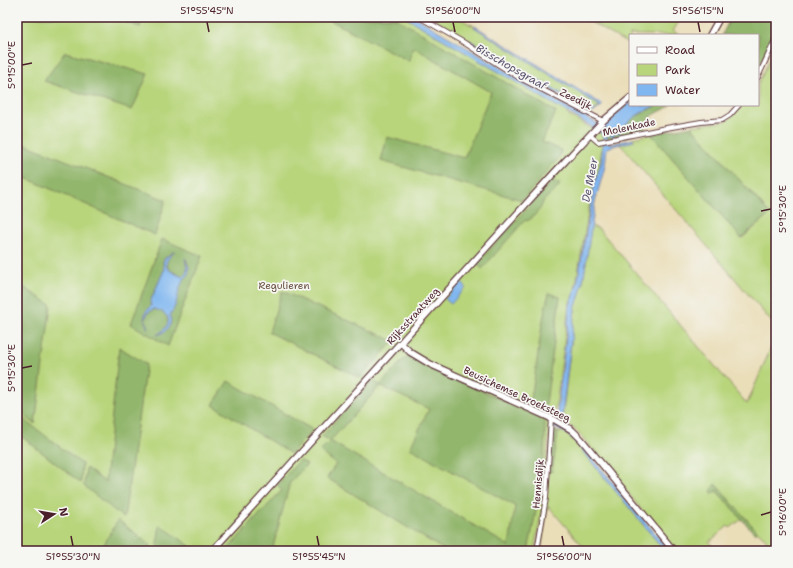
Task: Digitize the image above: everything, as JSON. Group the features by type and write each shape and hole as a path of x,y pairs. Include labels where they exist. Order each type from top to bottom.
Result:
{"main road":[{"path":"711,34 720,17"},
{"name":"Rijksstraatweg","path":"212,551 594,130 629,99"},
{"name":"Beusichemse Broeksteeg","path":"401,343 410,352 430,364 563,424 581,439 674,551"}],"street":[{"name":"Zeedijk","path":"419,17 463,42 518,77 602,122"},
{"path":"759,75 776,38"},
{"name":"Molenkade","path":"590,135 598,142 666,128 722,120 730,115 738,106"},
{"name":"Hennisdijk","path":"537,551 546,498 553,419"}],"green space":[{"name":"Regulieren","path":"17,17 405,17 601,133 604,139 602,139 600,164 596,179 596,174 594,179 575,290 569,305 556,407 550,414 544,497 534,551 17,551"},
{"path":"110,17 145,17 140,27"},
{"path":"324,17 394,17 556,112 542,142 561,150 559,158 522,200 381,161 387,137 464,158 491,92 413,47 409,61"},
{"path":"431,17 458,17 471,25 472,24 474,27 600,106 594,111 578,103 469,40 468,41"},
{"path":"582,17 682,17 673,31 678,34 629,34 629,44"},
{"path":"731,17 776,17 776,32 759,66 759,34 722,34"},
{"path":"776,46 776,327 620,144 634,141 633,138 651,134 742,238 770,214 691,126 727,121 742,106 759,106 759,82"},
{"path":"65,52 148,74 132,110 44,81"},
{"path":"655,106 669,106 650,118 645,125 645,130 607,139 607,134 614,134 631,119"},
{"path":"691,126 770,214 741,238 651,134"},
{"path":"17,141 166,200 155,235 17,174"},
{"path":"552,181 559,183 559,187 544,200 540,209 532,218 527,221 525,220 482,269 477,264"},
{"path":"591,226 599,229 747,404 776,336 776,551 755,551 767,540 757,531 715,484 716,490 742,519 730,528 728,526 709,542 713,547 708,551 675,551 578,432 562,420 575,309 584,276"},
{"path":"162,239 202,256 168,346 131,324","holes":["175,251 166,263 169,270 183,277 187,272 180,285 175,305 169,315 171,323 166,328 168,321 167,316 159,310 155,309 150,311 145,322 145,315 151,306 150,302 164,270 163,262 165,258","186,259 189,268 187,272"]},
{"path":"17,283 51,305 35,424 17,410"},
{"path":"282,291 394,341 360,378 269,332"},
{"path":"549,293 560,297 545,411 530,402 543,320"},
{"path":"119,347 146,364 124,518 84,486 86,468 105,482"},
{"path":"407,356 545,420 544,453 538,502 528,551 446,551 327,478 336,464 320,451 330,441 322,436 373,380 380,385","holes":["380,386 429,409 410,448 515,506 509,546 330,441"]},
{"path":"228,381 313,430 291,454 213,405"},
{"path":"17,414 82,464 81,483 17,433"},
{"path":"552,430 558,432 552,471 548,472"},
{"path":"561,430 570,436 665,551 587,551 548,506 541,551 537,551 548,472 552,471 558,432 561,433"},
{"path":"300,460 307,465 290,482 272,551 226,551 282,490 277,485"},
{"path":"715,484 757,531 755,534 716,490 714,494 711,492"},
{"path":"118,520 150,545 146,551 100,551"},
{"path":"160,525 197,551 164,551 157,545"}],"water":[{"path":"405,17 415,17 555,100 602,126 629,103 629,106 655,106 636,116 627,123 620,133 614,134 614,137 607,134 607,139 604,139 601,133"},
{"name":"Bisschopsgraaf","path":"475,26 603,105 593,113 497,60 468,41 469,40 594,111 600,106 474,27"},
{"path":"633,139 634,141 607,148 605,166 595,202 584,276 575,309 561,424 576,438 670,551 665,551 570,436 552,427 552,422 555,422 557,412 570,305 577,284 594,186 601,162 603,144 606,142 611,144"},
{"path":"175,251 167,260 167,267 172,272 183,277 187,270 185,258 189,268 188,275 184,279 170,315 170,325 164,332 157,335 168,324 165,314 154,309 148,312 145,319 148,329 144,319 146,311 151,306 150,302 164,270 163,262 165,258"},
{"path":"461,282 466,287 451,304 445,299"}],"water label":[{"name":"De Meer","path":"590,180"}]}
